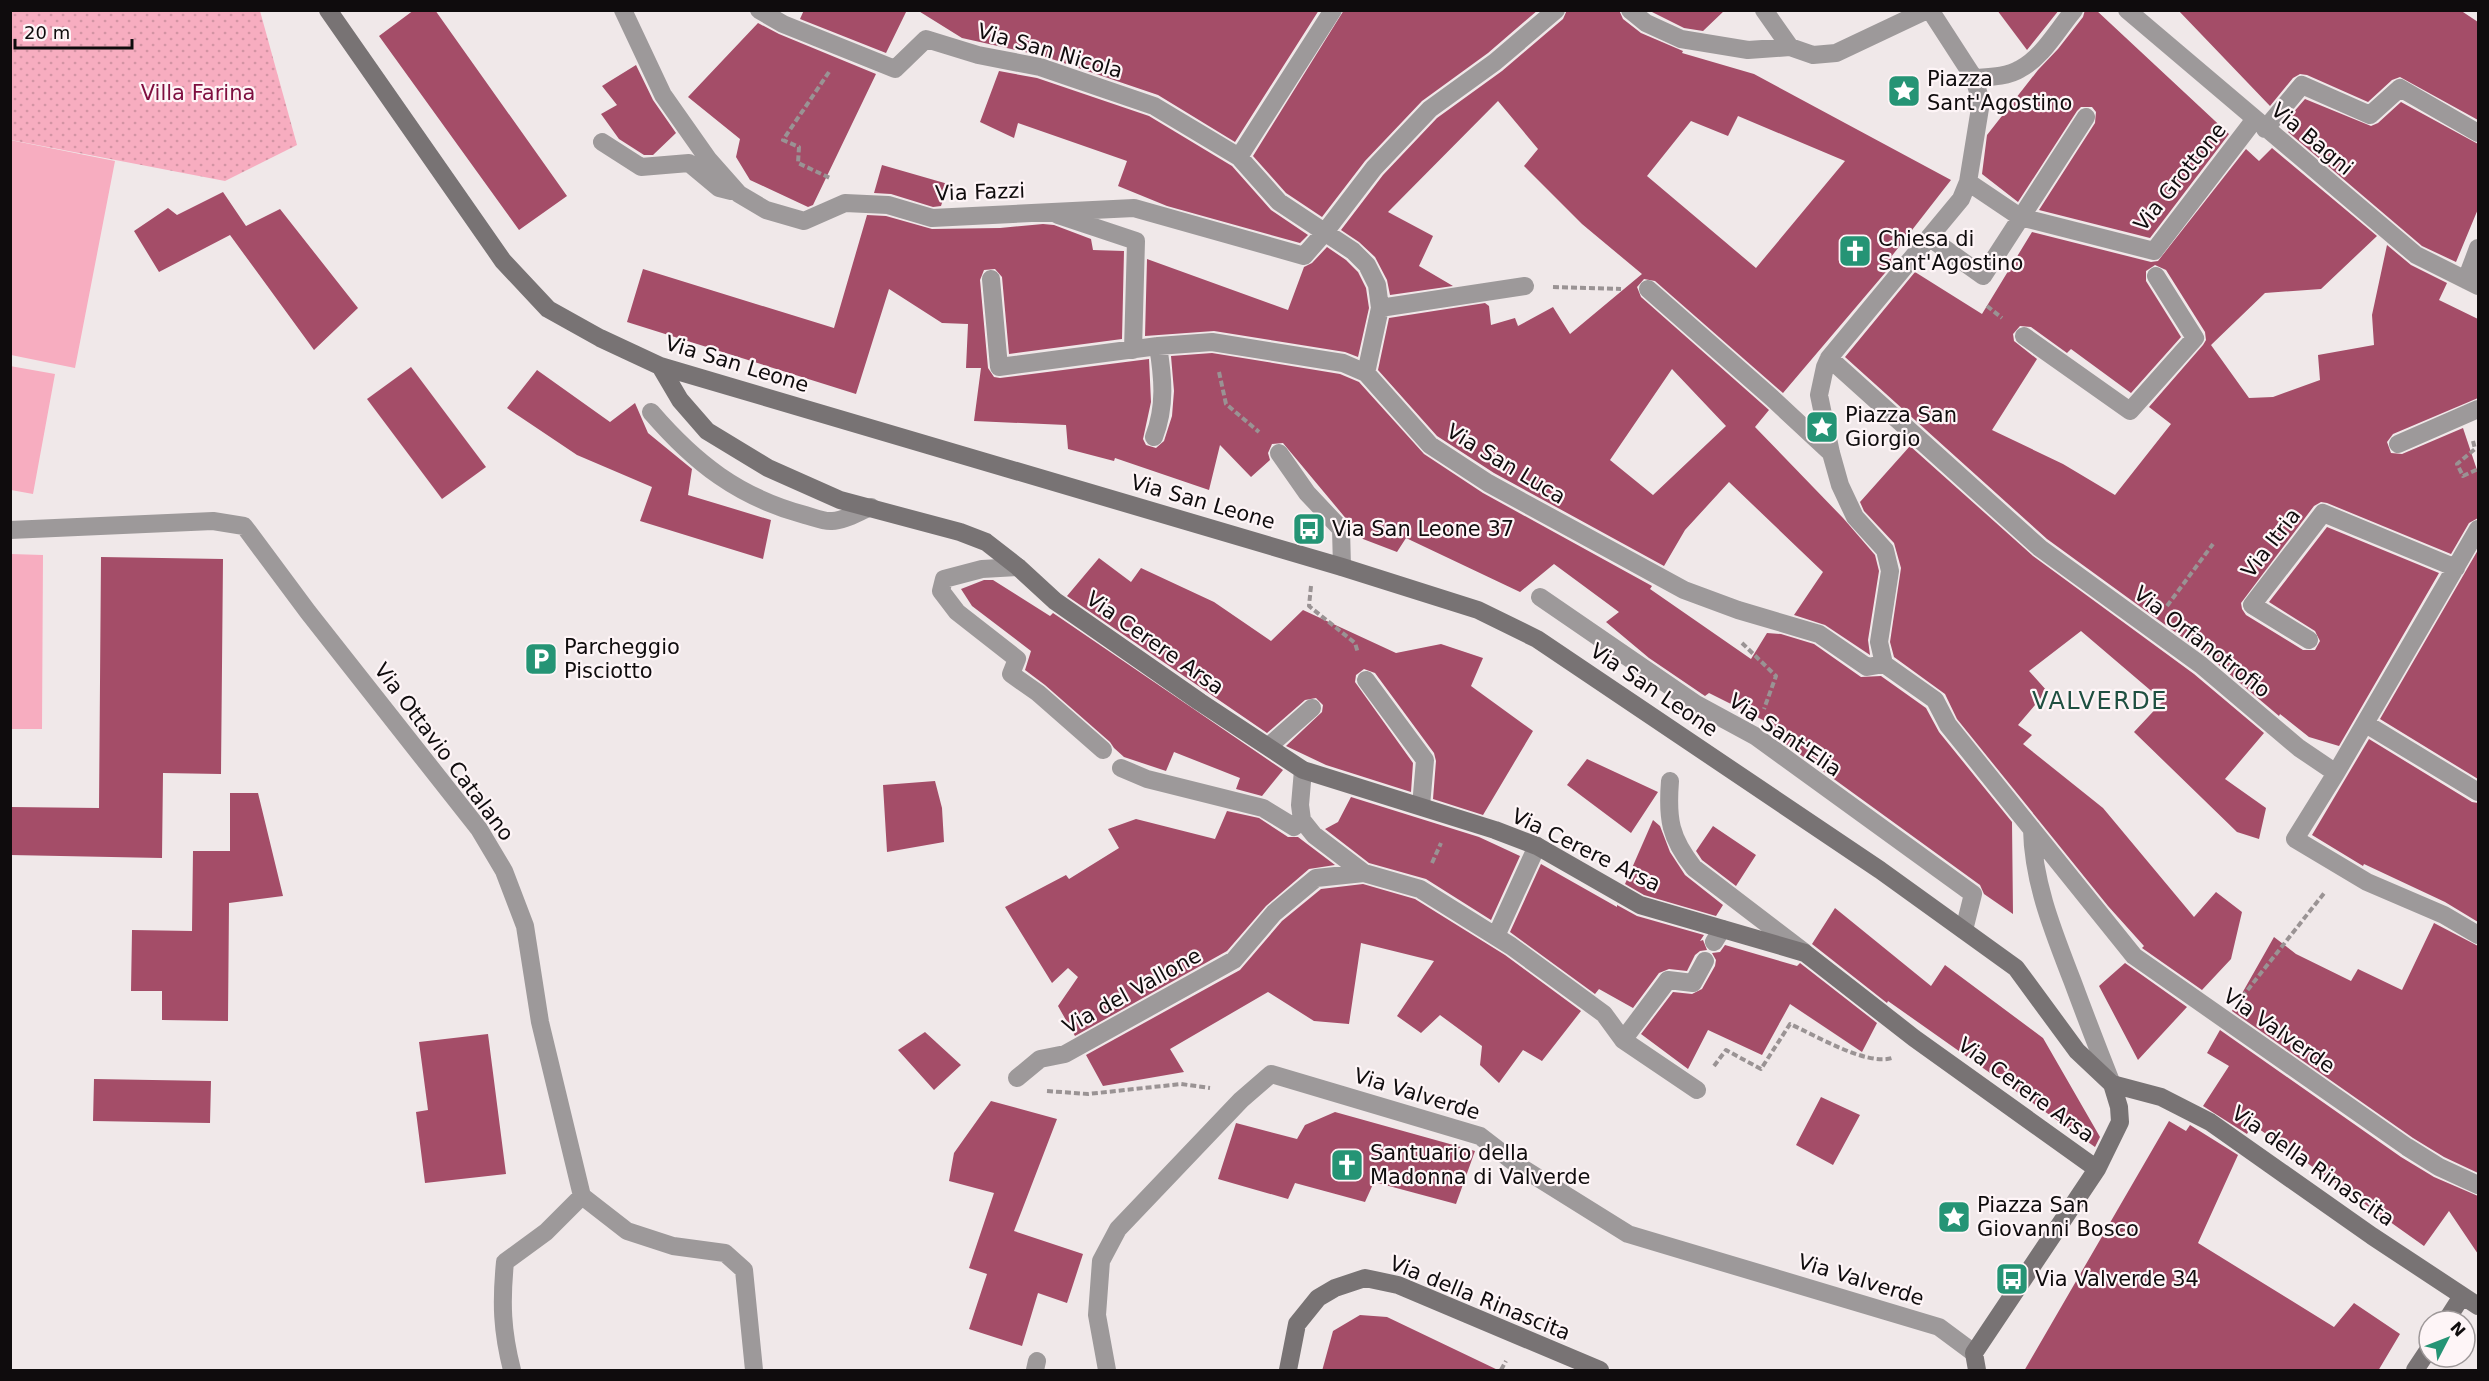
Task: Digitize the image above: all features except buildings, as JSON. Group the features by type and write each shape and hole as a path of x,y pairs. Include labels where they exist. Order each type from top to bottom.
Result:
{"street":[{"name":"Via San Leone","path":"328,10 510,269 548,309 600,338 660,366 1342,567 1478,610 1537,639 1880,870 2016,968 2077,1051 2112,1084"},
{"name":"Via Fazzi","path":"623,10 663,95 708,159 739,194 766,210 804,221 845,203 888,205 932,218 1134,208 1304,256 1325,232"},
{"name":"Via San Nicola","path":"759,10 788,17 845,48 895,69 926,39 978,55 1040,67 1154,106 1239,157 1280,202 1353,251 1366,265 1377,285 1380,308 1366,373"},
{"path":"1239,157 1333,10"},
{"path":"1325,232 1374,168 1430,109 1495,62 1556,10"},
{"path":"1630,10 1646,23 1681,39 1748,50 1790,47 1813,55 1836,53 1928,10 1974,78 1981,102 1968,182 1961,199 1827,363 1819,395 1840,485 1855,517 1884,550 1890,571 1878,642 1884,664"},
{"path":"1764,10 1790,47"},
{"path":"1974,78 1999,76 2020,70 2035,58 2074,10"},
{"name":"Via Bagni","path":"2127,10 2416,255 2472,283"},
{"name":"Via Grottone","path":"1968,182 2020,217 2154,251 2260,124 2302,85 2370,115 2400,88 2478,133"},
{"path":"1930,238 1983,276 2086,117"},
{"path":"602,142 641,167 689,163 719,188 739,194"},
{"path":"1048,212 1136,241 1133,350"},
{"path":"2472,283 2478,248"},
{"path":"2024,336 2130,411 2195,339 2156,276"},
{"name":"Via San Luca","path":"991,279 999,367 1158,346 1212,342 1343,363 1366,373 1430,445 1488,483 1684,590 1738,610 1819,634 1867,667 1884,664"},
{"path":"1380,308 1525,286"},
{"path":"1648,290 1772,398 1831,453"},
{"path":"1154,437 1161,419 1164,383 1158,346"},
{"name":"Via Orfanotrofio","path":"1827,363 2040,548 2201,665 2299,748 2336,773"},
{"name":"Via Cerere Arsa","path":"660,366 680,400 707,431 768,468 840,500 871,507 986,542 1018,567 1054,601 1303,770 1421,806 1537,846 1640,905 1718,936 1805,953 1914,1038 2097,1169"},
{"path":"651,412 678,444 707,470 748,495 791,511 832,521 871,507"},
{"path":"2398,444 2472,412"},
{"path":"1279,453 1307,493 1341,529 1342,567"},
{"name":"Via Itria","path":"2309,640 2252,604 2323,513 2456,568"},
{"name":"Via Ottavio Catalano","path":"10,530 213,521 244,526 308,612 479,830 504,871 525,926 540,1022 582,1196"},
{"path":"2478,528 2366,724 2295,839 2367,882 2444,915 2478,934"},
{"path":"1018,567 981,569 944,579 941,591 957,612 1017,658 1011,674 1038,693 1103,750"},
{"name":"Via Sant'Elia","path":"1540,597 1696,704 1755,736 1973,894 1964,930"},
{"name":"Via Valverde","path":"1884,664 1935,700 1948,725 2134,956 2407,1147 2439,1167 2478,1185"},
{"path":"1366,680 1425,760 1421,806"},
{"path":"1269,746 1311,708"},
{"path":"2366,724 2478,792"},
{"path":"1120,768 1147,779 1263,808 1294,826 1302,819 1300,805 1303,770"},
{"path":"1670,781 1668,805 1671,827 1674,839 1688,861 1805,953"},
{"name":"Via del Vallone","path":"1302,819 1314,835 1364,873 1420,889 1496,936 1604,1014 1623,1040 1697,1090"},
{"name":"Via Valverde","path":"1107,1371 1097,1315 1101,1261 1118,1229 1240,1100 1271,1074 1480,1136 1519,1166 1628,1234 1939,1327 1975,1362 2097,1169 2120,1122 2119,1107 2112,1084 2054,936 2037,878 2032,852 2032,830"},
{"path":"1496,936 1537,846"},
{"name":"Via del Vallone","path":"1017,1078 1040,1059 1065,1054 1234,960 1274,913 1316,878 1364,873"},
{"path":"1623,1040 1668,980 1693,983 1705,961"},
{"name":"Via della Rinascita","path":"2112,1084 2161,1097 2210,1122 2478,1306"},
{"path":"512,1371 503,1334 502,1286 505,1262 546,1232 582,1196 627,1231 673,1246 725,1253 744,1270 754,1371"},
{"name":"Via della Rinascita","path":"1288,1371 1297,1324 1318,1298 1335,1288 1365,1278 1398,1285 1600,1371"},
{"path":"2454,1309 2462,1296"}],"path":[{"path":"838,182 798,163 800,147 783,140 845,48"},
{"path":"1983,276 1976,297 2024,336"},
{"path":"1525,286 1648,290"},
{"path":"1212,342 1226,404 1259,432 1279,453"},
{"path":"2472,412 2475,449 2457,464 2463,476 2478,469"},
{"path":"2151,628 2213,544"},
{"path":"1315,559 1309,606 1355,643 1366,680"},
{"path":"1734,635 1776,676 1755,736"},
{"path":"1420,889 1452,817"},
{"path":"2224,1020 2331,884"},
{"path":"1697,1090 1726,1050 1761,1069 1790,1024 1867,1058 1885,1060 1899,1056 1914,1038"},
{"path":"1017,1078 1036,1090 1088,1094 1181,1084 1223,1090 1240,1100"}],"green space":[{"name":"Villa Farina","path":"10,11 260,11 297,145 225,181 11,140"},
{"path":"10,140 115,161 75,368 11,355"},
{"path":"10,366 55,374 33,494 11,490"},
{"path":"11,554 43,555 42,729 11,729"}],"place":[{"name":"Piazza Sant'Agostino","path":"1904,91"},
{"name":"Chiesa di Sant'Agostino","path":"1855,251"},
{"name":"Piazza San Giorgio","path":"1822,427"},
{"name":"Via San Leone 37","path":"1309,529"},
{"name":"Parcheggio Pisciotto","path":"541,659"},
{"name":"Santuario della Madonna di Valverde","path":"1347,1165"},
{"name":"Piazza San Giovanni Bosco","path":"1954,1217"},
{"name":"Via Valverde 34","path":"2012,1279"}],"district":[{"name":"VALVERDE","path":"2100,701"}]}
